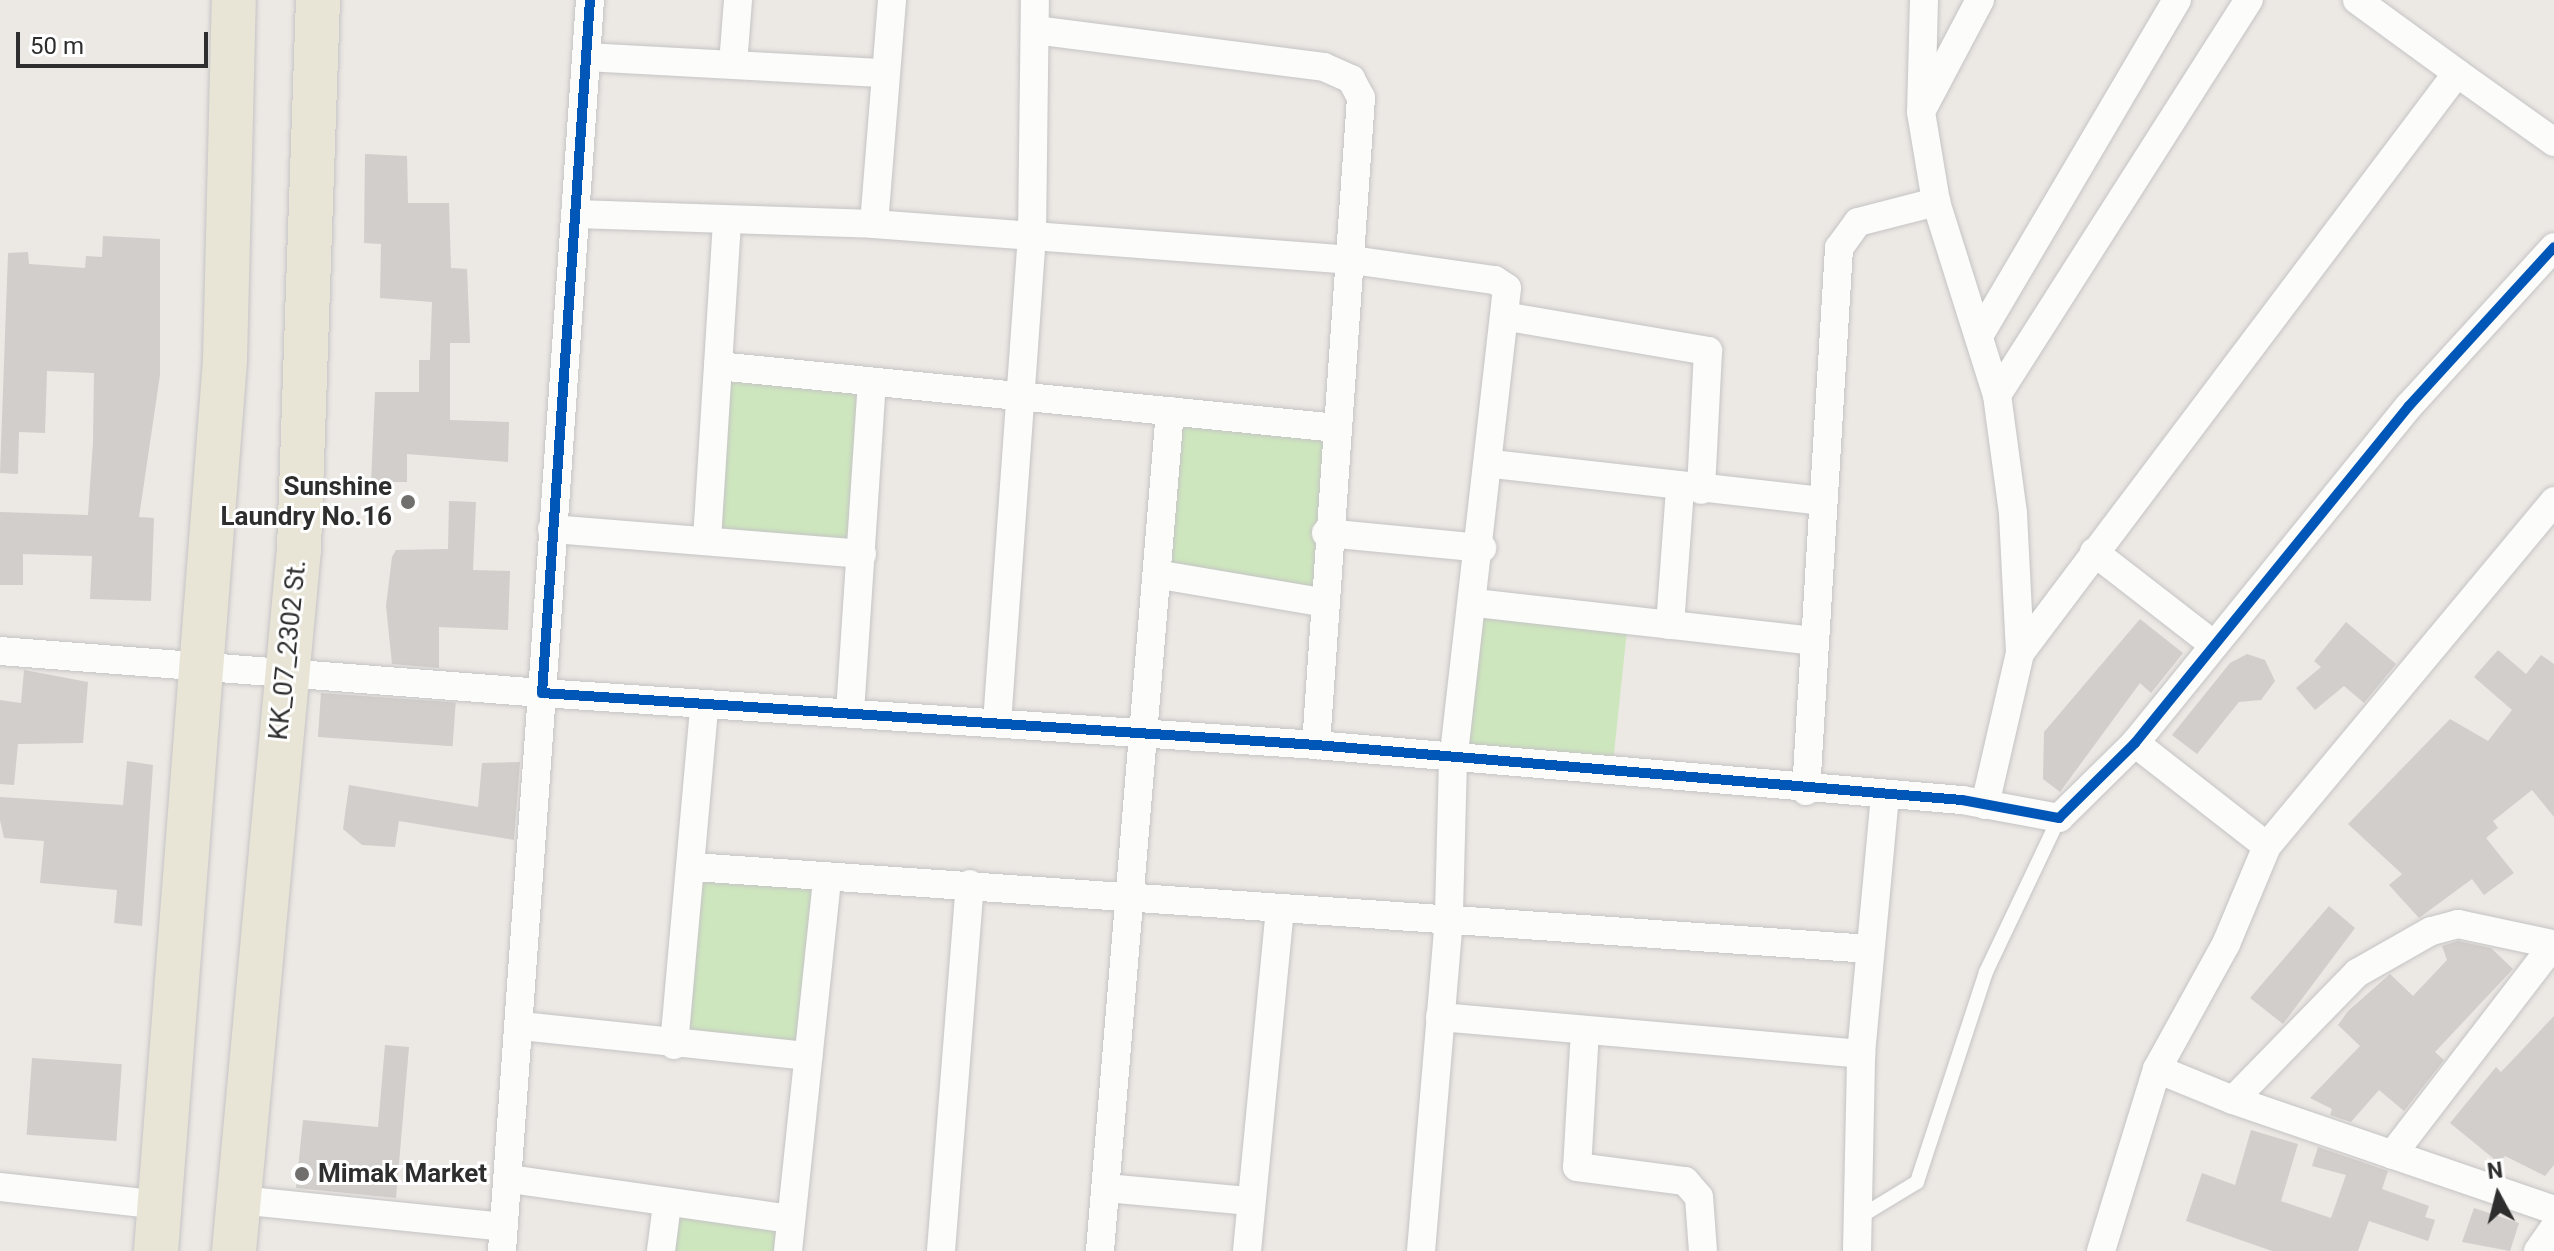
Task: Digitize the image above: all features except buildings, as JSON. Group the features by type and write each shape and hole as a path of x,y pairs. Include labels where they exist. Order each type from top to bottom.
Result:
{"main road":[{"path":"156,1251 204,668 225,360 234,0"},
{"name":"KK_07_2302 St.","path":"234,1251 284,673 299,549 318,0"}],"street":[{"path":"239,1200 503,1239 521,1026 552,529 590,0"},
{"path":"733,64 738,0"},
{"path":"874,224 892,0"},
{"path":"997,723 1032,237 1035,0"},
{"path":"1924,0 1921,112 1936,202 1997,395 2013,514 2020,653 1985,805"},
{"path":"1921,112 1980,0"},
{"path":"1979,336 2177,0"},
{"path":"1997,395 2249,0"},
{"path":"2357,0 2393,9 2457,73 2554,142"},
{"path":"1035,30 1324,67 1351,79 1361,98 1352,260 1321,602 1316,745"},
{"path":"586,57 885,73"},
{"path":"2020,653 2457,73"},
{"path":"1806,791 1821,501 1839,248 1858,222 1936,202"},
{"path":"575,214 727,222 874,224 1352,260 1495,280 1507,288 1509,317 1453,760 1449,918 1421,1251"},
{"path":"707,540 727,222"},
{"path":"0,651 704,706 850,712 1144,736 1316,745 1453,760 1985,805 2059,818 2135,743 2409,406 2554,247"},
{"path":"1509,317 1708,351 1670,625"},
{"path":"718,366 1337,428"},
{"path":"850,712 872,383"},
{"path":"1100,1251 1128,897 1161,575 1170,411"},
{"path":"1492,464 1691,490 1821,501"},
{"path":"2101,1251 2157,1069 2226,944 2267,846 2554,501"},
{"path":"552,529 862,554"},
{"path":"1326,533 1482,548"},
{"path":"2094,552 2214,645"},
{"path":"1161,575 1321,602"},
{"path":"1475,603 1813,641"},
{"path":"674,1045 694,867 704,706"},
{"path":"2135,743 2267,846"},
{"path":"1857,1251 1861,1054 1885,797"},
{"path":"694,867 1870,949"},
{"path":"788,1251 827,878"},
{"path":"941,1251 970,884"},
{"path":"1247,1251 1280,909"},
{"path":"2233,1100 2357,973 2431,931 2458,924 2553,944 2392,1155"},
{"path":"1440,1017 1861,1054"},
{"path":"521,1026 674,1045 808,1056"},
{"path":"1585,1030 1577,1167 1685,1181 1699,1197 1703,1251"},
{"path":"2157,1069 2233,1100 2554,1210"},
{"path":"510,1179 667,1204 791,1219"},
{"path":"0,1187 160,1205"},
{"path":"1106,1188 1250,1201"},
{"path":"661,1251 667,1204"},
{"path":"2538,1251 2554,1228"}],"lane":[{"path":"1858,1218 1917,1182 1986,972 2059,818"}],"green space":[{"path":"718,366 872,382 854,555 700,539"},
{"path":"1170,411 1337,429 1320,592 1153,574"},
{"path":"1475,603 1628,619 1612,777 1458,761"},
{"path":"694,867 826,879 811,1057 678,1045"},
{"path":"667,1204 791,1219 788,1251 662,1251"}],"cycle path":[{"path":"590,0 542,693 1316,745 1962,800 2059,818 2135,743 2409,406 2554,247"}],"place":[{"name":"Sunshine Laundry No.16","path":"408,502"},
{"name":"Mimak Market","path":"302,1174"}]}
